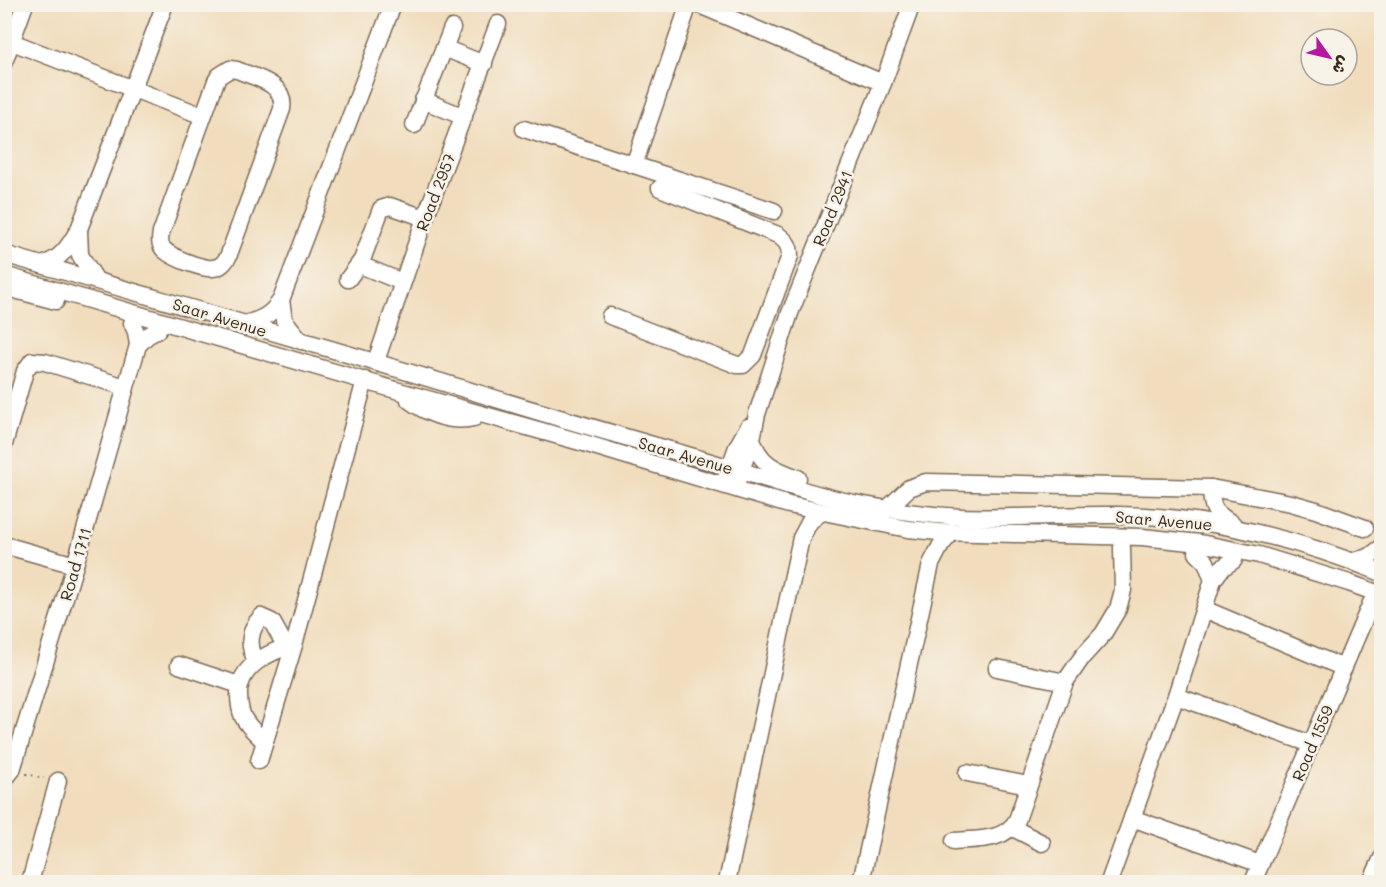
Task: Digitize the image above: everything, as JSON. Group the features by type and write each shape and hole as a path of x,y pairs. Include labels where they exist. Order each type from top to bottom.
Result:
{"street":[{"path":"4,62 26,4"},
{"path":"42,265 54,261 63,254 79,229 165,4"},
{"path":"243,324 264,319 282,300 393,4"},
{"path":"634,165 689,4"},
{"path":"697,4 883,83"},
{"name":"Road 2941","path":"735,469 752,439 757,414 790,313 883,83 912,4"},
{"name":"Road 2957","path":"376,362 425,218 498,24"},
{"path":"414,125 452,28"},
{"path":"12,42 203,116"},
{"path":"444,48 484,64"},
{"path":"230,69 274,86 281,92 284,100 228,257 216,268 207,269 167,254 160,240 203,116 219,76 230,69"},
{"path":"423,100 464,117"},
{"path":"524,129 774,211"},
{"path":"610,316 737,365 743,365 753,355 790,256 787,242 778,235 660,188"},
{"path":"348,279 360,265 384,207 390,206 425,218"},
{"path":"79,229 80,255 96,280"},
{"name":"Saar Avenue","path":"4,254 376,362 818,496 887,509 963,517 1120,515 1193,521 1239,528 1308,545 1382,573"},
{"path":"360,265 402,282"},
{"name":"Saar Avenue","path":"4,275 789,505 908,529 1142,537 1200,543 1259,555 1349,583 1378,602"},
{"path":"4,287 191,339 212,336"},
{"path":"282,300 284,320 302,341"},
{"path":"771,305 790,313"},
{"path":"132,322 138,345"},
{"path":"138,345 158,330"},
{"name":"Road 1711","path":"8,775 75,566 138,345"},
{"path":"4,444 25,371 32,361 125,387"},
{"path":"259,761 365,380"},
{"name":"Road 2941","path":"729,487 742,435 757,414"},
{"path":"752,439 758,455 770,467 834,491 852,503"},
{"path":"887,509 909,488 926,482 1211,488 1291,503 1365,528"},
{"path":"1211,488 1213,509 1219,516 1239,528"},
{"path":"789,505 798,523 801,538"},
{"path":"728,882 801,538 810,521 822,512"},
{"path":"908,529 924,542 931,564"},
{"path":"861,882 931,564 941,545 952,532"},
{"path":"1051,535 1068,545 1197,553 1234,560 1309,579 1378,602"},
{"path":"4,545 75,566"},
{"path":"954,841 999,836 1013,828 1065,682 1083,656 1103,634 1118,609 1123,590 1122,547"},
{"path":"1353,561 1369,557 1382,547"},
{"path":"1197,553 1206,562 1213,580"},
{"path":"1109,882 1176,696 1213,580 1222,568 1234,560"},
{"name":"Road 1559","path":"1253,882 1344,668 1378,602"},
{"path":"1204,609 1344,668"},
{"path":"257,661 252,653 250,640 252,630 261,617 272,622 290,646"},
{"path":"265,742 242,714 239,685 244,675 257,661 290,646"},
{"path":"179,665 239,685"},
{"path":"997,668 1065,682"},
{"path":"1176,696 1311,744"},
{"path":"966,773 1028,785"},
{"path":"30,882 58,782"},
{"path":"1132,818 1260,864"},
{"path":"1013,828 1042,843"},
{"path":"1371,882 1382,858"}],"path":[{"path":"8,775 58,782"}]}
